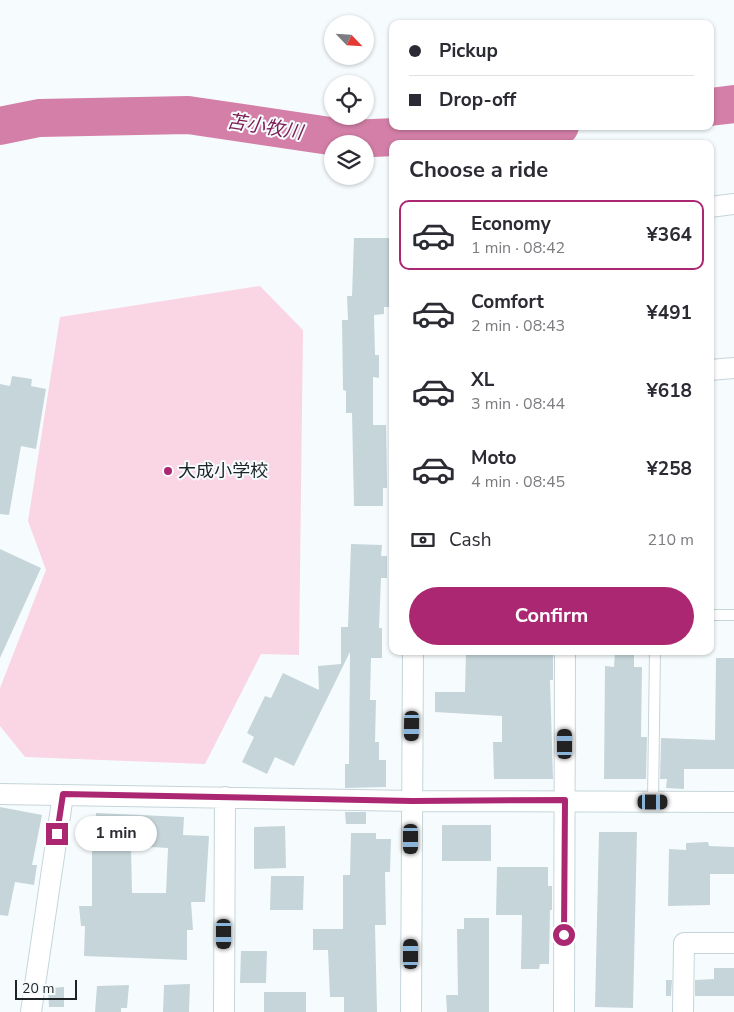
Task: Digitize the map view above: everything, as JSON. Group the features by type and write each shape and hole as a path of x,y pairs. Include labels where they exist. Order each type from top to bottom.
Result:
{"street":[{"path":"714,206 734,204"},
{"path":"714,370 734,368"},
{"path":"411,1012 413,655"},
{"path":"564,1012 565,655"},
{"path":"0,794 412,801 734,802"},
{"path":"31,1012 63,794"},
{"path":"224,1012 225,797"},
{"path":"683,1012 684,943 734,943"}],"lane":[{"path":"714,615 734,615"},
{"path":"653,802 655,655"}],"shaded area":[{"name":"大成小学校","path":"260,286 303,330 299,655 261,654 205,764 25,757 0,726 0,688 46,570 28,521 60,317"}],"building":[{"path":"354,238 389,238 389,307 384,307 384,314 374,315 375,355 379,355 379,378 373,377 373,425 386,425 387,488 383,488 383,506 354,506 352,413 346,413 346,391 343,390 342,320 348,320 347,296 352,296"},
{"path":"12,376 32,379 31,386 46,389 36,449 21,446 9,515 0,514 0,384 10,386"},
{"path":"351,544 382,545 381,556 387,556 387,578 381,578 379,628 382,628 382,658 371,658 370,700 376,700 375,742 379,742 379,760 386,760 386,787 345,788 345,764 349,764 350,652 294,766 275,757 267,774 242,762 254,737 247,733 265,696 271,698 283,673 319,690 318,666 341,664 341,627 348,627"},
{"path":"0,549 41,568 0,658"},
{"path":"466,655 553,655 553,680 550,680 553,779 494,779 493,742 502,742 502,716 435,712 435,692 465,692"},
{"path":"615,655 634,655 634,667 642,667 641,737 647,737 646,779 604,779 605,666 614,667"},
{"path":"716,658 734,658 734,769 684,769 684,789 666,788 667,779 660,779 661,738 715,740"},
{"path":"0,807 42,815 32,865 37,865 34,885 15,882 8,916 0,915"},
{"path":"345,812 366,812 366,824 346,824"},
{"path":"96,813 184,817 183,835 209,836 205,902 191,902 193,930 187,930 187,960 84,956 85,926 81,926 79,906 92,906 92,844 85,843 87,824 95,825","holes":["131,846 168,848 166,893 132,893"]},
{"path":"442,825 491,825 491,861 442,861"},
{"path":"285,826 286,868 254,869 254,827"},
{"path":"599,832 637,832 633,1008 595,1007"},
{"path":"351,833 376,833 376,839 391,839 390,872 385,872 386,925 375,925 377,1012 344,1012 344,997 330,997 328,950 313,950 313,929 343,929 343,875 350,875"},
{"path":"708,842 709,846 734,847 734,874 710,874 710,905 668,906 669,849 686,850 686,843"},
{"path":"497,867 548,867 548,886 552,886 549,964 540,964 539,969 521,969 522,915 496,915"},
{"path":"271,876 304,876 303,910 270,910"},
{"path":"464,918 489,918 489,1012 447,1012 446,995 458,995 457,929 464,929"},
{"path":"241,951 267,951 266,983 240,983"},
{"path":"714,968 734,968 734,996 695,996 695,980 714,979"},
{"path":"666,980 672,980 671,996 666,996"},
{"path":"190,984 189,1012 163,1012 164,985"},
{"path":"129,985 127,1008 121,1008 121,1012 95,1012 97,986"},
{"path":"64,987 64,1007 49,1007 48,988"},
{"path":"264,992 306,992 306,1012 264,1012"}],"waterway":[{"name":"苫小牧川","path":"714,106 734,104"},
{"name":"苫小牧川","path":"0,126 39,118 188,115 350,139 528,130"}],"place":[{"name":"大成小学校","path":"168,471"}],"route":[{"path":"57,834 63,794 412,801 565,800 564,935"}]}
